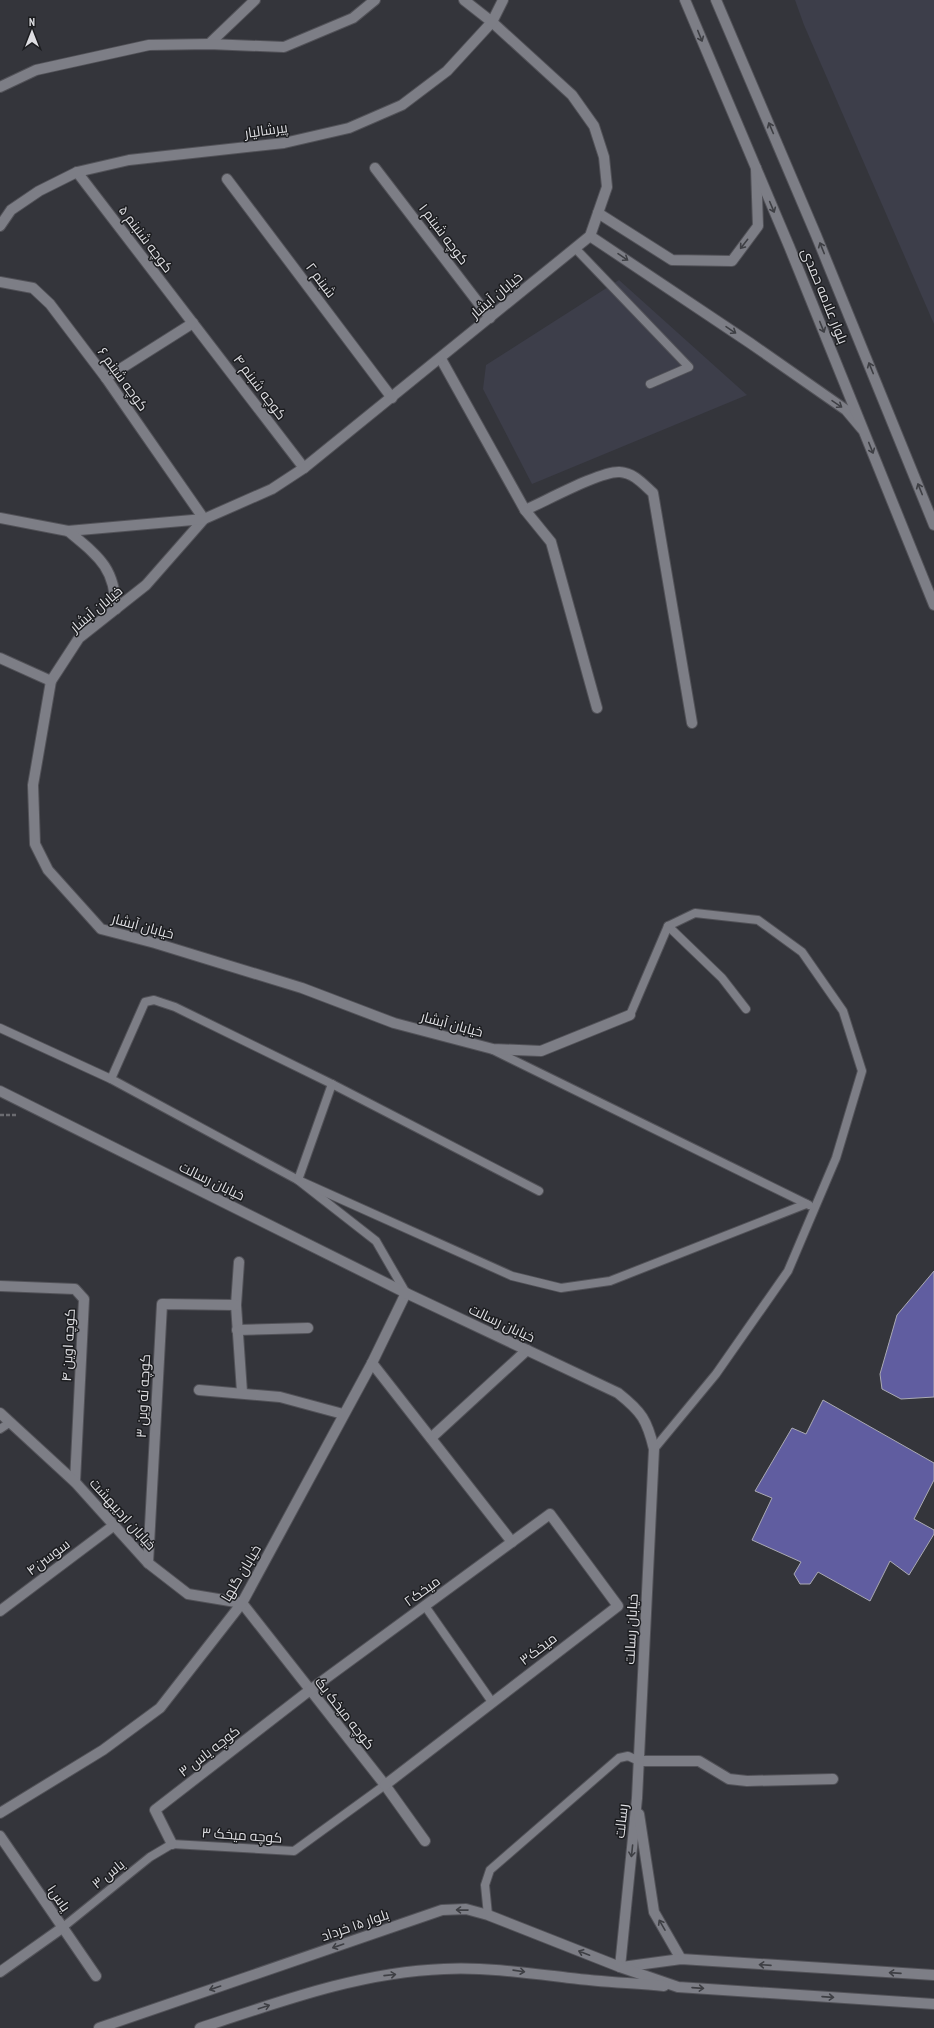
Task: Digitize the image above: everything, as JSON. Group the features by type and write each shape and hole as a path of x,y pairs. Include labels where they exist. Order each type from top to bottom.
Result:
{"street":[{"path":"209,44 255,0"},
{"path":"0,87 36,70 149,45 209,44 284,47 353,18 375,0"},
{"path":"464,0 492,22 572,95 594,126 604,157 607,187 590,236 750,343 846,410 865,432"},
{"name":"پیرشالیار","path":"0,226 11,210 39,191 77,172 129,160 284,143 349,128 402,105 447,71 492,22 503,0"},
{"name":"بلوار علامه حمدی","path":"685,0 865,432 934,605"},
{"name":"بلوار علامه حمدی","path":"716,0 816,235 934,525"},
{"name":"کوچه شبنم ۱","path":"376,168 490,318"},
{"path":"598,213 672,260 732,261 758,226 756,168"},
{"name":"کوچه شنبنم ۵","path":"77,172 193,323"},
{"name":"شبنم ۲","path":"227,179 392,398"},
{"name":"خیابان آبشار","path":"0,518 68,530 204,519 272,489 304,468 392,398 590,236"},
{"name":"کوچه شبنم ۶","path":"0,282 33,288 50,304 106,378 204,519"},
{"path":"106,378 193,323"},
{"name":"کوچه شبنم ۴","path":"193,323 304,468"},
{"path":"441,359 525,510 551,542 597,708"},
{"path":"525,510 600,476 619,472 635,476 653,493 692,723"},
{"name":"خیابان آبشار","path":"204,519 146,585 79,638 51,681 33,785 35,844 48,870 101,929 155,943 302,988 394,1023 493,1049 541,1051 630,1015"},
{"path":"68,530 97,556 112,578 116,591 116,609"},
{"path":"0,658 51,681"},
{"name":"خیابان رسالت","path":"0,1091 406,1293 618,1393 636,1408 649,1427 654,1449 637,1798"},
{"path":"239,1262 236,1305 242,1392"},
{"name":"کوچه اوین ۴","path":"0,1286 75,1289 84,1299 74,1482"},
{"name":"خیابان گلها","path":"0,1813 103,1750 160,1708 242,1603 343,1414 372,1363 406,1293"},
{"name":"کوچه ئه وین ۳","path":"148,1563 162,1304 236,1305"},
{"path":"237,1330 308,1328"},
{"path":"431,1438 527,1350"},
{"path":"372,1363 512,1542"},
{"path":"200,1390 242,1392 280,1397 343,1414"},
{"name":"خیابان اردیبهشت","path":"0,1413 74,1482 148,1563 188,1594 242,1603"},
{"name":"میخک۲","path":"310,1690 550,1514"},
{"name":"میخک۳","path":"385,1785 618,1606 550,1514"},
{"name":"سوسن۴","path":"0,1611 113,1526"},
{"name":"کوچه میخک یک","path":"242,1603 385,1785 425,1841"},
{"name":"کوچه یاس ۳","path":"172,1844 155,1810 310,1690"},
{"path":"639,1761 699,1761 729,1779 747,1781 833,1779"},
{"name":"رسالت","path":"637,1798 654,1912 681,1959"},
{"name":"رسالت","path":"620,1967 637,1798"},
{"name":"یاس۱","path":"0,1836 96,1976"},
{"name":"بلوار ۱۵ خرداد","path":"99,2028 442,1910 466,1909 488,1915 620,1967"},
{"path":"0,1972 62,1928"},
{"path":"620,1967 681,1959 934,1975"},
{"path":"620,1967 678,1987"},
{"path":"200,2028 276,2003 373,1976 443,1969 512,1970 571,1978 678,1987 934,2004"}],"lane":[{"path":"575,248 689,367 650,384"},
{"path":"630,1015 668,926 695,913 758,920 802,952 843,1011 862,1071 836,1158 788,1271 716,1374 654,1449"},
{"path":"668,926 722,978 746,1009"},
{"path":"111,1079 145,1002 154,1000 175,1007 332,1084 540,1191"},
{"path":"0,1028 111,1079 298,1180 512,1276 561,1288 610,1281 806,1204"},
{"path":"493,1049 815,1208"},
{"path":"298,1180 332,1084"},
{"path":"298,1180 376,1241 406,1293"},
{"path":"0,1429 10,1422"},
{"path":"424,1606 492,1702"},
{"path":"488,1915 485,1885 490,1870 619,1758 628,1756 639,1761"},
{"name":"کوچه میخک ۳","path":"172,1844 294,1852 385,1785"},
{"name":"یاس ۳","path":"62,1928 150,1857 172,1844"}],"shaded area":[{"path":"795,0 934,0 934,324 804,25"},
{"path":"619,280 747,395 532,484 483,389 486,365"}],"building":[{"path":"934,1271 934,1397 901,1399 882,1389 880,1374 897,1315"},
{"path":"823,1400 934,1463 934,1480 914,1519 934,1530 934,1534 909,1575 890,1561 870,1601 818,1572 810,1584 800,1584 794,1574 801,1562 752,1540 772,1498 755,1491 792,1428 806,1434"}]}
